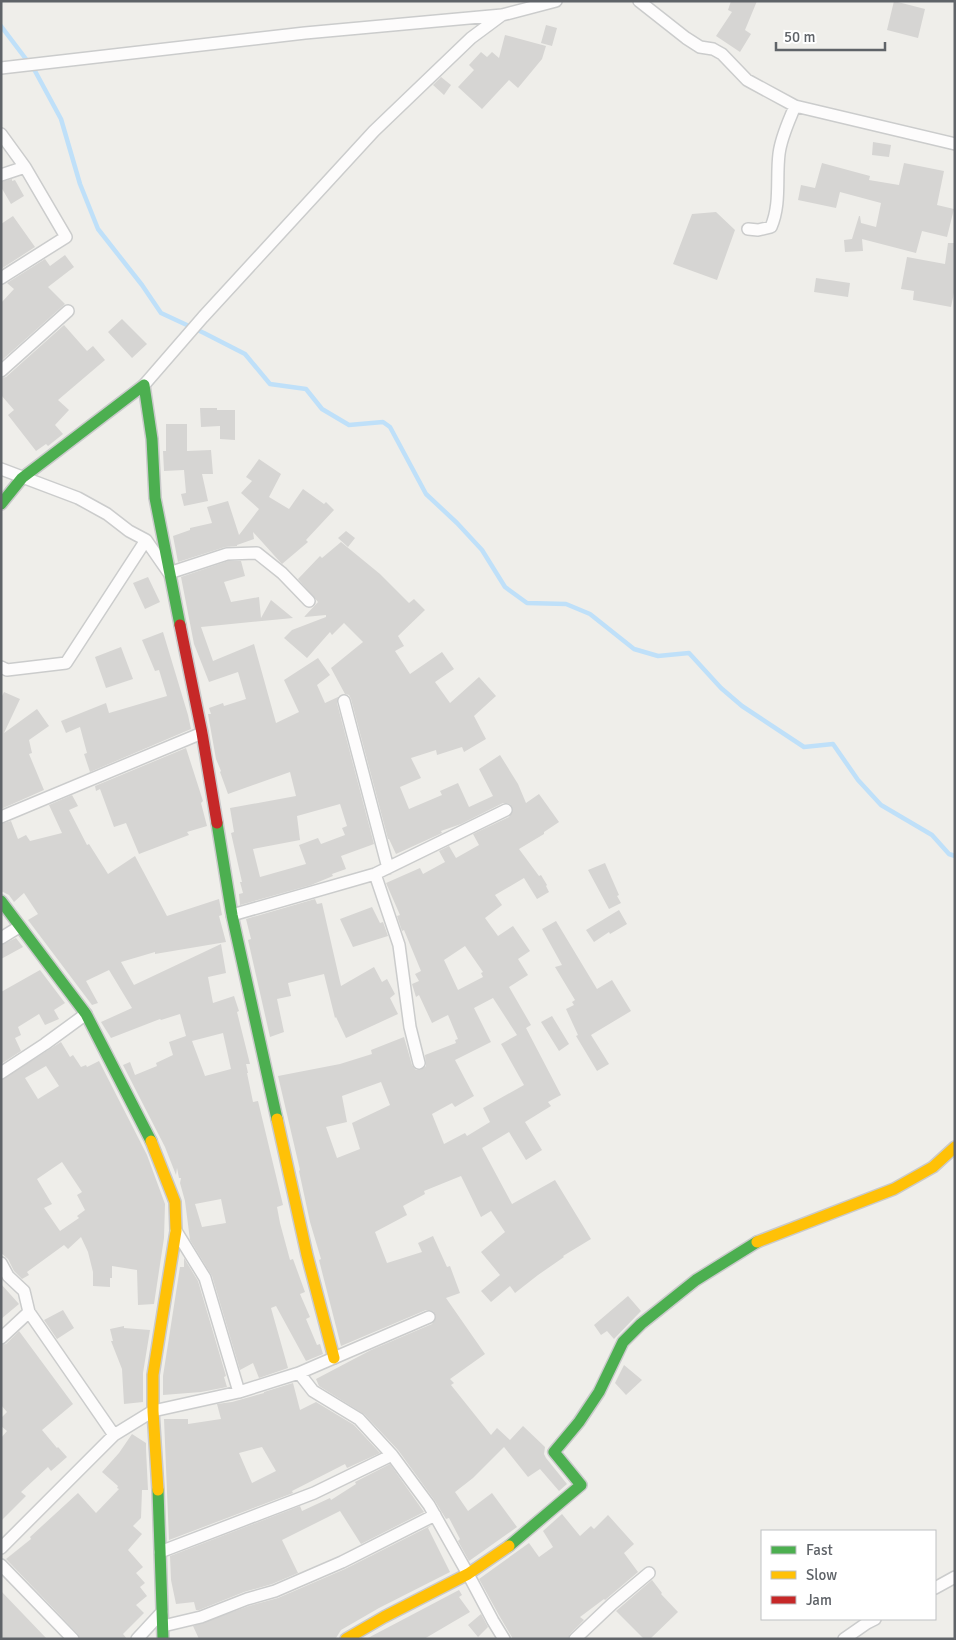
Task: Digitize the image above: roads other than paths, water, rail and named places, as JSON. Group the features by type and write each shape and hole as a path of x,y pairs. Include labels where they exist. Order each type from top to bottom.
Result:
{"street":[{"path":"1,68 305,33 502,14 556,1"},
{"path":"639,1 700,47 713,49 722,54 747,80 796,106 955,144"},
{"path":"1,504 22,478 144,385 203,317 374,131 471,38 502,14"},
{"path":"748,229 758,230 771,227 776,215 780,151 785,132 796,106"},
{"path":"1,134 25,167 66,236 1,278"},
{"path":"1,175 25,167"},
{"path":"1,371 68,311"},
{"path":"144,385 152,439 155,498 202,733 232,914 307,1255 334,1358"},
{"path":"1,469 78,498 107,514 129,531 146,540 169,573"},
{"path":"1,668 7,670 66,663 146,540"},
{"path":"169,573 227,554 257,554 282,574 310,601"},
{"path":"344,701 388,868"},
{"path":"1,817 202,733"},
{"path":"232,914 375,874 506,810"},
{"path":"375,874 399,945 410,1027 419,1063"},
{"path":"1,902 86,1014 156,1151 175,1202 176,1231 154,1375 153,1411 163,1639"},
{"path":"1,938 19,927"},
{"path":"1,1073 86,1014"},
{"path":"346,1639 384,1617 468,1574 512,1544 581,1485 554,1452 579,1422 599,1392 623,1342 641,1324 696,1280 763,1238 894,1189 933,1167 955,1147"},
{"path":"176,1231 206,1278 239,1392"},
{"path":"1,1263 5,1278 24,1290 29,1312 114,1435"},
{"path":"1,1338 29,1312"},
{"path":"1,1548 114,1435 153,1411 239,1392 299,1373 429,1318"},
{"path":"299,1373 313,1391 358,1419 392,1455 435,1515 492,1621 504,1639"},
{"path":"160,1552 314,1493 392,1455"},
{"path":"163,1626 201,1617 275,1591 342,1562 435,1515"},
{"path":"1,1565 73,1639"},
{"path":"575,1639 649,1573"},
{"path":"936,1588 953,1582"},
{"path":"138,1639 162,1612"},
{"path":"844,1639 874,1620"}],"waterway":[{"path":"1,26 35,71 61,119 80,184 98,229 142,285 161,313 245,354 270,384 306,389 322,409 349,425 383,422 390,427 426,494 482,550 505,587 527,603 566,604 590,614 634,649 658,656 689,653 721,688 742,706 804,747 833,744 858,780 881,805 932,835 949,854 955,856"}]}
